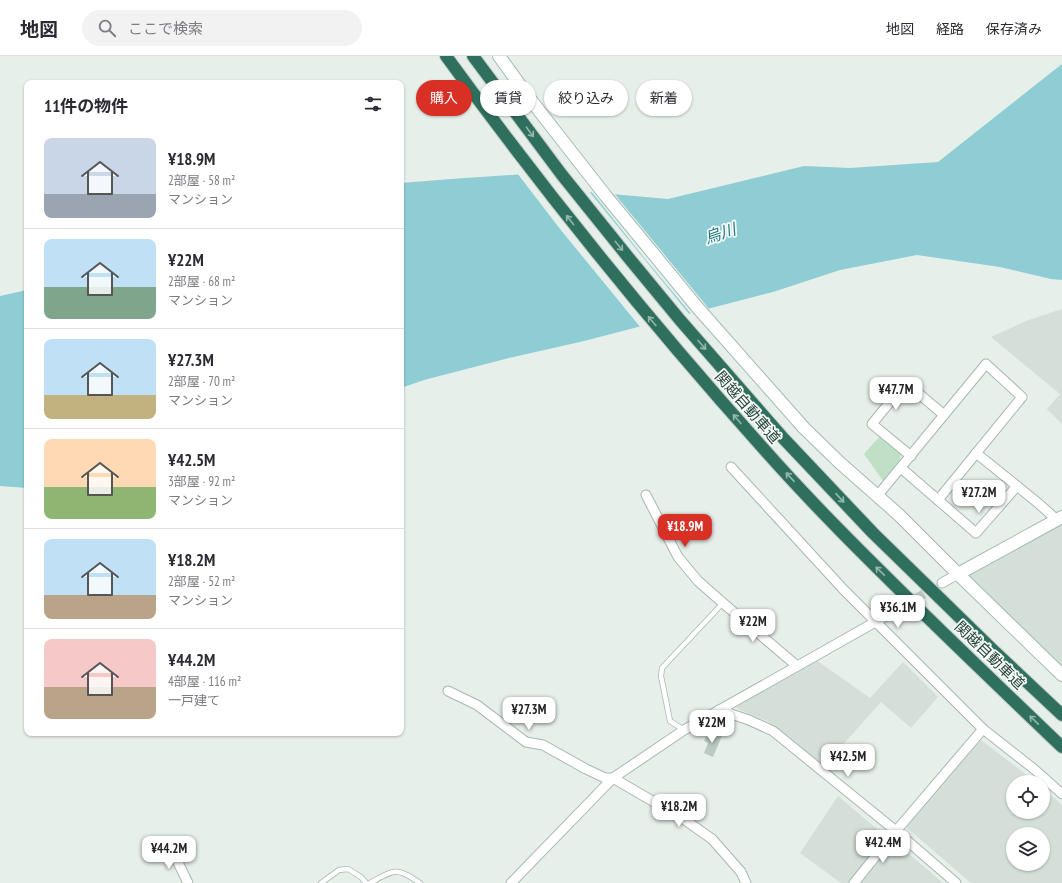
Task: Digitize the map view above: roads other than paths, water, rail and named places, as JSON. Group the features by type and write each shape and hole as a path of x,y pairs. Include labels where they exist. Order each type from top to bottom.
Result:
{"highway":[{"name":"関越自動車道","path":"446,56 501,132 607,267 763,449 856,548 1062,746"},
{"name":"関越自動車道","path":"473,56 562,175 628,257 680,320 784,439 873,533 1062,715"}],"street":[{"path":"499,56 535,105 642,241 697,307 804,428 839,462 900,515 958,574 1062,675"},
{"path":"878,495 986,364 1022,397 938,500"},
{"path":"911,456 872,424 898,392 911,387 944,415"},
{"path":"942,583 1059,519 976,453"},
{"path":"731,467 843,589 983,729 1034,769 1062,794"},
{"path":"901,468 976,533 1017,486"},
{"path":"646,495 678,557 698,581 797,666"},
{"path":"511,883 613,778 684,730 893,612"},
{"path":"448,691 477,705 526,742 543,745 605,778 613,778 675,813 712,839 741,872 746,883"},
{"path":"719,710 749,720 773,731 896,831 956,883"},
{"path":"854,883 983,729"},
{"path":"170,846 188,883"}],"lane":[{"path":"684,730 670,721 661,676 662,668 723,603"},
{"path":"321,883 339,870 348,869 361,877 366,883"},
{"path":"370,883 394,871 402,873 420,883"}],"water":[{"name":"烏川","path":"1062,64 1062,280 1051,279 1000,267 917,255 840,270 773,292 584,341 509,358 424,380 404,387 404,183 526,174 589,192 668,199 804,166 850,168 938,162"},
{"path":"24,291 24,488 0,486 0,296"}],"tunnel":[{"path":"893,612 942,583"}]}
